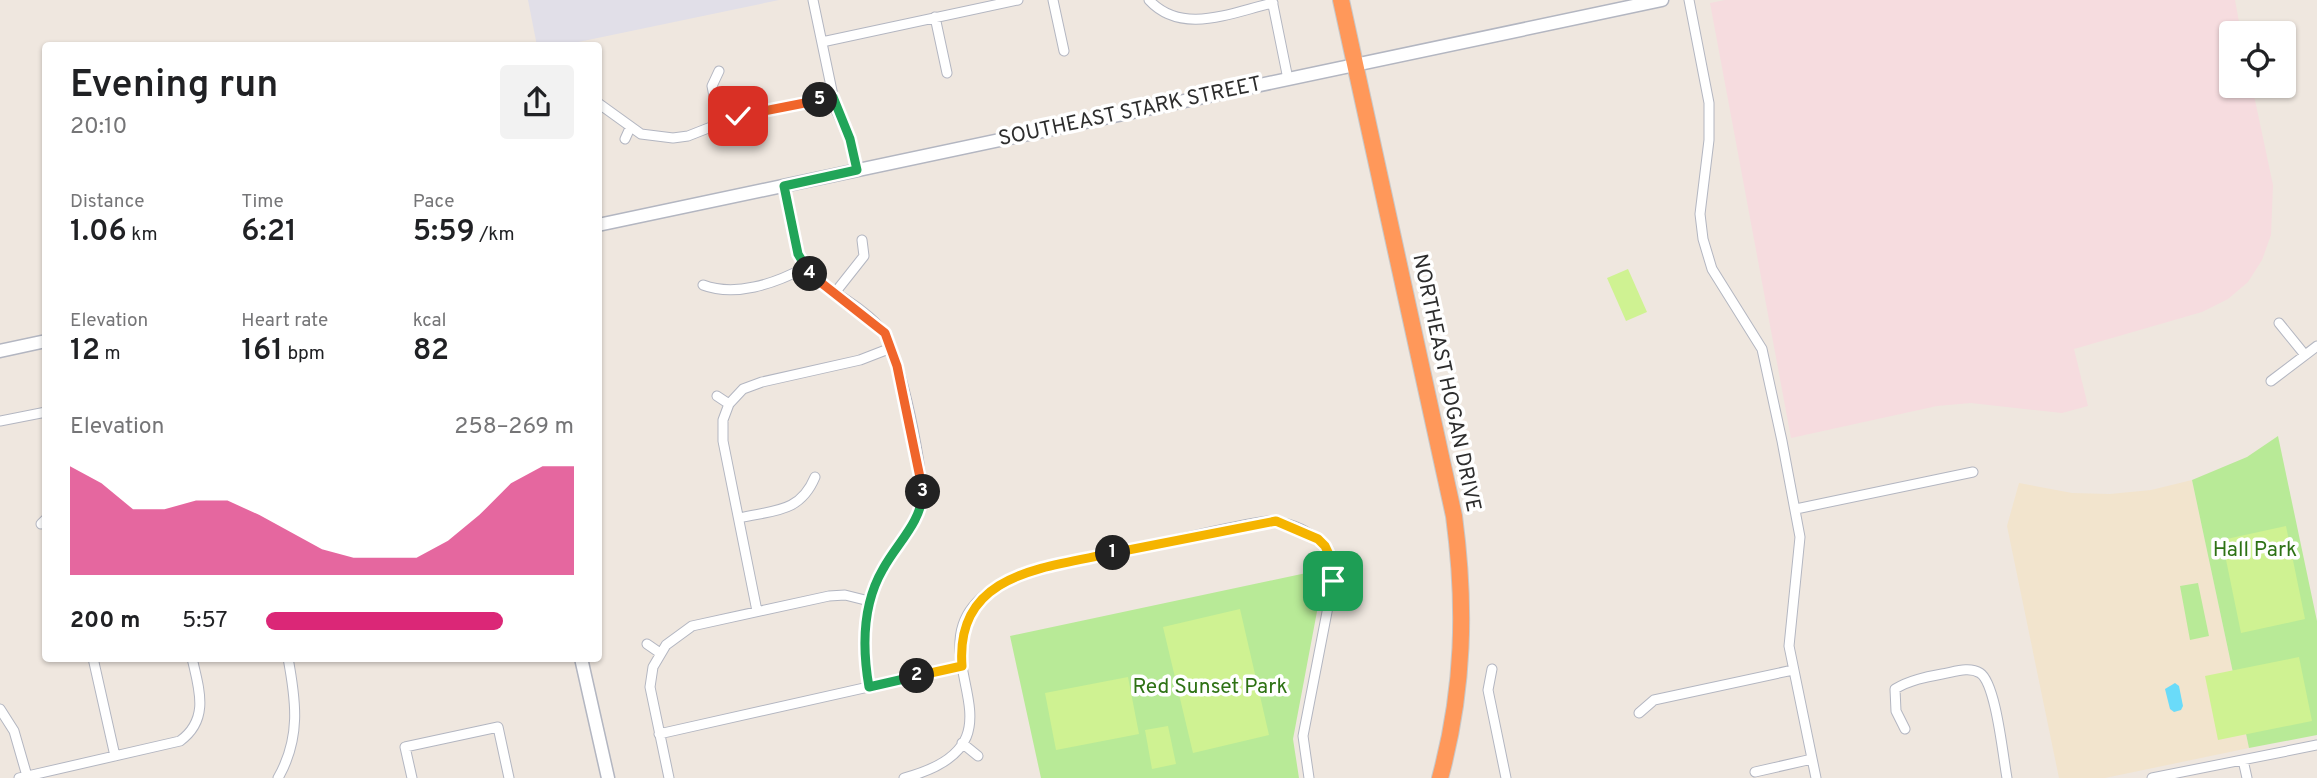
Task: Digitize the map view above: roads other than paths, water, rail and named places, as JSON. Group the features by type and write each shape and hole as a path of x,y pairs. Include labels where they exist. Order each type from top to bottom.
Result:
{"highway":[{"name":"NORTHEAST HOGAN DRIVE","path":"1341,0 1454,516 1460,558 1462,656 1456,708 1440,778"}],"main road":[{"name":"SOUTHEAST STARK STREET","path":"602,224 1662,0"},
{"path":"0,351 42,342"},
{"path":"582,662 608,778"}],"street":[{"path":"813,0 833,97 850,139 857,170"},
{"path":"822,41 1018,0"},
{"path":"1053,0 1064,51"},
{"path":"1149,0 1171,16 1192,21 1272,2 1288,79"},
{"path":"1689,0 1709,103 1709,140 1700,214 1703,239 1712,269 1762,349 1796,509 1800,537 1790,631 1793,670 1816,778"},
{"path":"935,17 947,73"},
{"path":"719,71 712,86 719,122"},
{"path":"602,106 630,128 653,137 673,138 688,136 719,122 833,97"},
{"path":"625,139 630,128"},
{"path":"784,186 798,254 804,268 885,333 920,465 923,495 918,516 882,570 869,601 864,640 869,687"},
{"path":"835,294 864,256 862,240"},
{"path":"703,285 722,292 781,279 804,268"},
{"path":"2279,323 2305,355"},
{"path":"2270,381 2317,346"},
{"path":"757,611 723,441 723,420 729,404 752,385 860,359 891,348"},
{"path":"717,396 729,404"},
{"path":"0,421 42,413"},
{"path":"1796,509 1973,472"},
{"path":"739,518 794,506 807,496 815,477"},
{"path":"904,778 939,766 962,743 971,715 962,666 961,636 967,616 979,599 1039,569 1268,521 1284,523 1318,539 1329,554 1334,572 1303,736 1309,778"},
{"path":"669,778 650,687 660,653 673,637 692,626 829,596 845,595 869,601"},
{"path":"647,644 660,653"},
{"path":"94,662 115,756"},
{"path":"0,709 14,731 23,777 180,741 195,727 201,709 193,662"},
{"path":"278,778 291,750 296,718 289,662"},
{"path":"659,734 962,666"},
{"path":"1492,669 1488,690 1506,778"},
{"path":"1905,729 1896,711 1895,689 1915,680 1964,669 1978,671 1985,678 1992,696 2007,778"},
{"path":"1639,713 1654,700 1793,670"},
{"path":"412,778 405,747 498,727 509,778"},
{"path":"962,743 978,755"},
{"path":"2152,778 2317,745"},
{"path":"1755,772 1812,759"},
{"path":"2243,760 2247,778"}],"water":[{"path":"2175,683 2179,686 2183,706 2181,710 2174,712 2170,709 2165,689"}],"park label":[{"name":"Hall Park","path":"2255,550"},
{"name":"Red Sunset Park","path":"1210,687"}]}
